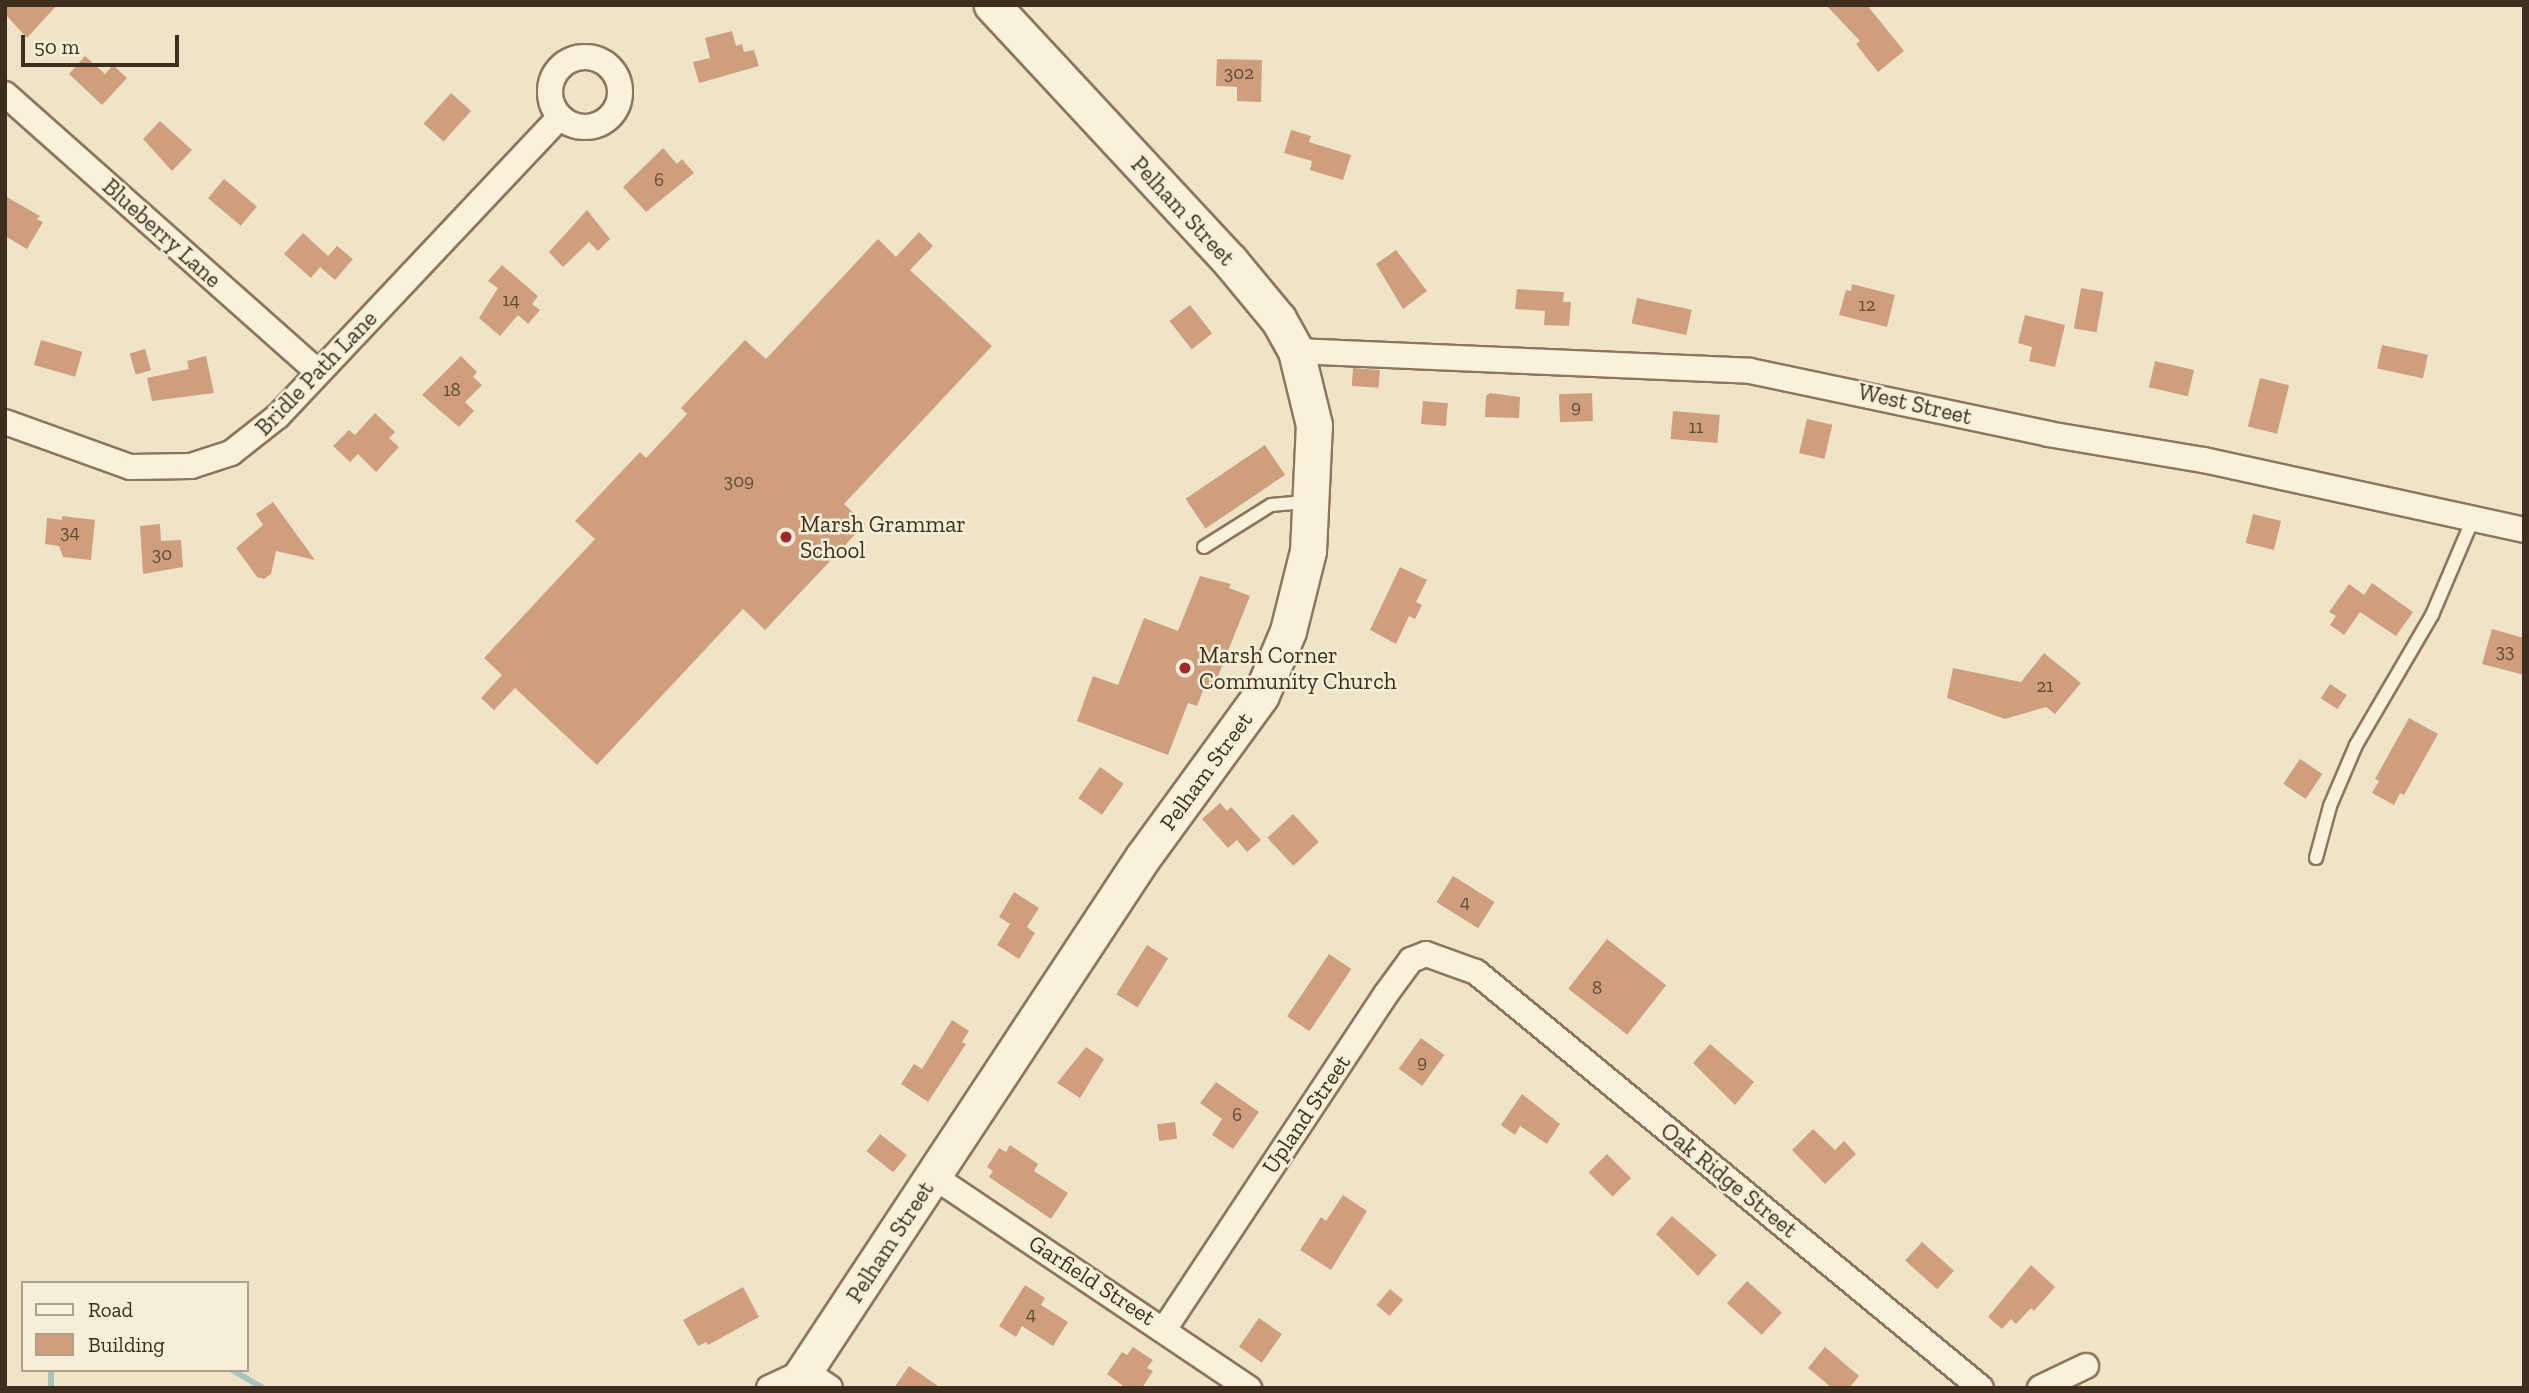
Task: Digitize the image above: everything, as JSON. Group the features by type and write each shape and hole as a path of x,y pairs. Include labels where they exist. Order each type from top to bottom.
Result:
{"street":[{"name":"Pelham Street","path":"809,1382 933,1176 1143,857 1261,695 1301,590 1312,502 1314,425 1308,387 1296,351 1278,319 1230,261 992,5"},
{"name":"Blueberry Lane","path":"5,94 318,372"},
{"name":"Bridle Path Lane","path":"5,422 130,467 191,466 231,453 257,435 560,117"},
{"name":"West Street","path":"1296,351 1750,371 2048,434 2243,468 2472,521 2524,530"},
{"name":"Upland Street","path":"1165,1328 1411,960 1426,954 1476,972"},
{"name":"Oak Ridge Street","path":"1476,972 1981,1388"},
{"name":"Garfield Street","path":"933,1176 1165,1328 1249,1388"},
{"path":"2040,1388 2086,1366"},
{"path":"769,1388 809,1382"}],"lane":[{"path":"1204,547 1271,505 1312,502"},
{"path":"2316,858 2330,806 2356,745 2432,615 2472,521"}],"building":[{"path":"5,5 57,5 27,38 5,14"},
{"path":"1826,5 1867,5 1904,51 1878,72 1856,44 1860,41"},
{"path":"732,31 736,46 742,44 744,52 754,50 759,66 699,83 693,62 710,58 705,38"},
{"path":"85,56 105,74 113,65 127,78 102,105 69,74"},
{"path":"1217,59 1262,60 1261,102 1237,101 1237,87 1216,86"},
{"path":"451,93 471,111 444,142 424,123"},
{"path":"160,121 192,150 172,171 143,139"},
{"path":"1291,130 1311,136 1309,142 1351,155 1343,180 1310,170 1312,161 1284,153"},
{"path":"663,148 677,164 682,159 694,173 646,212 623,187"},
{"path":"224,179 257,207 241,226 208,198"},
{"path":"5,196 40,216 37,219 43,222 27,249 5,236"},
{"path":"587,210 610,239 598,251 589,242 563,267 549,252"},
{"path":"919,232 933,246 910,270 992,346 844,504 865,524 765,630 743,609 597,765 515,688 494,710 481,698 502,675 484,658 595,539 575,521 640,452 646,458 687,414 681,408 745,340 766,359 878,239 896,257"},
{"path":"303,233 328,256 337,246 353,259 335,280 320,267 311,278 284,254"},
{"path":"1396,250 1427,291 1403,309 1376,264"},
{"path":"502,265 538,296 532,304 540,310 528,324 518,315 500,336 479,318 498,288 488,281"},
{"path":"1852,284 1895,295 1887,327 1839,315 1846,290 1851,291"},
{"path":"2081,288 2104,292 2097,332 2074,328"},
{"path":"1517,289 1564,292 1563,302 1571,302 1569,326 1544,325 1545,311 1515,309"},
{"path":"1637,298 1692,310 1686,335 1632,323"},
{"path":"1190,305 1212,333 1192,349 1170,321"},
{"path":"2025,315 2065,325 2055,367 2029,361 2032,347 2018,343"},
{"path":"41,340 82,352 75,377 34,365"},
{"path":"2382,345 2428,355 2423,378 2377,368"},
{"path":"145,349 151,370 136,375 130,353"},
{"path":"206,356 214,393 152,401 147,378 189,369 187,361"},
{"path":"461,356 477,372 473,377 482,385 465,402 474,411 459,427 422,395"},
{"path":"2155,361 2194,370 2188,396 2149,387"},
{"path":"1353,368 1380,370 1379,388 1352,386"},
{"path":"2260,378 2289,385 2277,434 2248,427"},
{"path":"1490,393 1520,397 1519,418 1485,417 1486,396"},
{"path":"1592,393 1593,421 1560,422 1559,394"},
{"path":"1423,401 1448,403 1446,426 1421,424"},
{"path":"1673,411 1720,415 1717,443 1671,439"},
{"path":"375,413 395,432 389,438 399,447 376,472 358,454 350,462 333,446 349,430 355,435"},
{"path":"1807,419 1832,425 1824,459 1799,453"},
{"path":"1265,445 1285,475 1206,529 1185,499"},
{"path":"273,502 315,560 276,551 271,574 264,579 257,577 236,548 263,525 256,514"},
{"path":"2253,514 2281,521 2274,550 2246,543"},
{"path":"62,516 95,520 91,560 63,557 59,546 45,544 47,518 62,520"},
{"path":"160,524 161,541 181,540 183,567 143,574 140,526"},
{"path":"1400,567 1427,580 1416,602 1422,605 1415,619 1409,616 1396,644 1370,630"},
{"name":"Marsh Corner Community Church","path":"1200,576 1231,584 1229,588 1250,596 1212,691 1204,688 1197,706 1188,703 1168,755 1077,721 1093,676 1118,685 1144,618 1178,631"},
{"path":"2372,583 2413,612 2396,636 2360,612 2344,635 2330,625 2336,616 2329,612 2349,584 2364,595"},
{"path":"2492,629 2524,638 2524,675 2482,664"},
{"path":"2044,653 2081,683 2055,714 2046,707 2005,719 1947,698 1953,668 2021,682"},
{"path":"2330,684 2347,695 2338,709 2321,698"},
{"path":"2409,718 2438,734 2404,795 2400,793 2394,805 2372,793 2379,781 2375,779"},
{"path":"2300,759 2322,774 2306,799 2283,784"},
{"path":"1100,767 1124,784 1102,815 1078,798"},
{"path":"1220,803 1227,811 1231,807 1261,840 1247,852 1237,840 1228,848 1202,819"},
{"path":"1293,814 1319,842 1293,866 1267,838"},
{"path":"1453,876 1495,902 1478,928 1437,902"},
{"path":"1014,892 1039,908 1027,927 1035,933 1019,959 997,945 1010,924 999,917"},
{"path":"1607,939 1666,985 1627,1035 1568,989"},
{"path":"1147,945 1168,958 1137,1007 1116,994"},
{"path":"1329,954 1351,969 1309,1031 1287,1016"},
{"path":"952,1020 969,1031 962,1042 966,1044 928,1102 901,1084 914,1064 922,1069"},
{"path":"1421,1038 1444,1055 1422,1086 1399,1069"},
{"path":"1710,1044 1754,1082 1735,1105 1693,1063"},
{"path":"1086,1047 1104,1059 1080,1098 1057,1083"},
{"path":"1216,1082 1259,1112 1233,1149 1212,1135 1222,1119 1200,1103"},
{"path":"1522,1094 1560,1124 1547,1144 1520,1126 1515,1135 1501,1125"},
{"path":"1175,1122 1177,1139 1159,1141 1157,1124"},
{"path":"1813,1129 1835,1150 1844,1141 1856,1154 1825,1184 1792,1150"},
{"path":"880,1134 907,1155 893,1172 866,1151"},
{"path":"1010,1145 1038,1164 1034,1171 1068,1193 1051,1219 989,1177 993,1171 987,1167 999,1148 1006,1152"},
{"path":"1607,1154 1631,1178 1613,1196 1589,1172"},
{"path":"1343,1195 1367,1211 1331,1270 1300,1250 1321,1217 1326,1221"},
{"path":"1672,1216 1717,1255 1698,1276 1656,1234"},
{"path":"1922,1242 1954,1271 1937,1289 1905,1261"},
{"path":"2031,1265 2055,1287 2034,1311 2031,1308 2016,1324 2011,1319 2002,1329 1988,1317"},
{"path":"1747,1281 1782,1312 1762,1335 1727,1303"},
{"path":"1025,1285 1045,1298 1041,1305 1068,1322 1053,1346 1022,1326 1016,1337 999,1326"},
{"path":"743,1287 759,1317 708,1345 706,1342 698,1346 683,1320"},
{"path":"1390,1289 1403,1300 1390,1316 1377,1305"},
{"path":"1259,1318 1282,1334 1262,1363 1239,1347"},
{"path":"1133,1347 1153,1360 1147,1368 1153,1371 1142,1388 1126,1388 1107,1374 1122,1352 1127,1355"},
{"path":"1825,1347 1859,1376 1849,1388 1832,1388 1808,1368"},
{"path":"909,1366 941,1388 894,1388"}],"waterway":[{"path":"51,1372 51,1388"},
{"path":"235,1372 263,1388"}],"place":[{"name":"Marsh Grammar School","path":"786,537"},
{"name":"Marsh Corner Community Church","path":"1185,668"}]}
